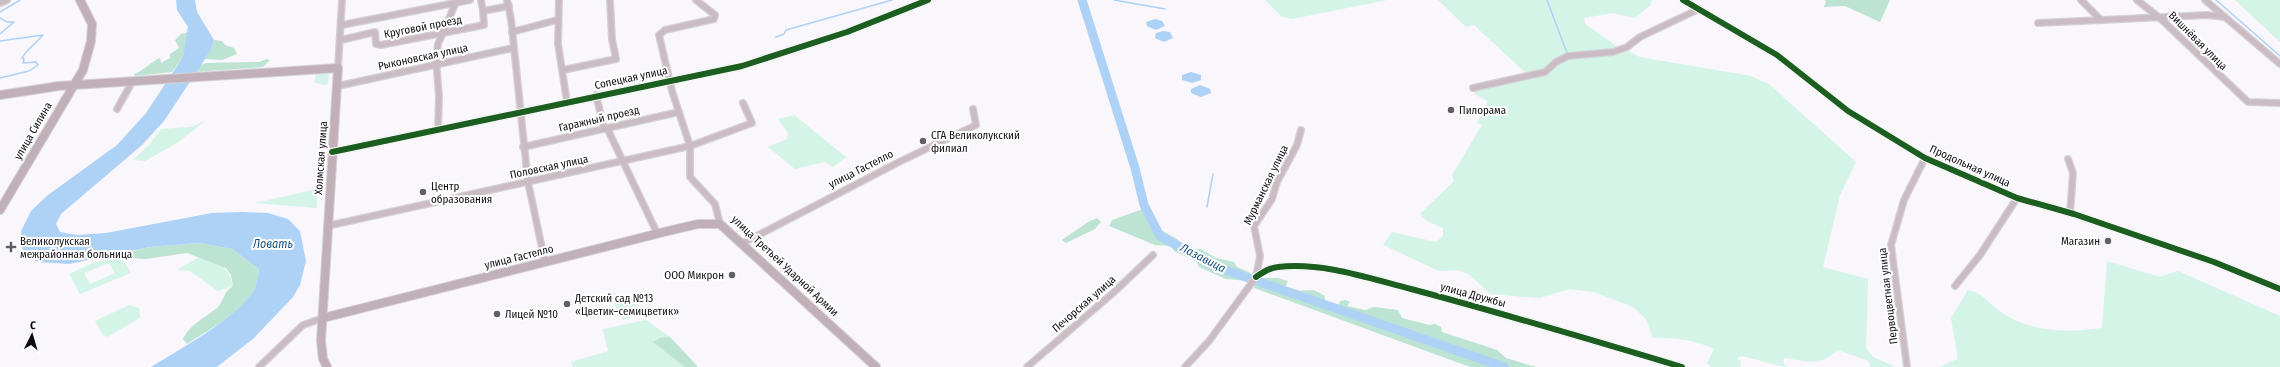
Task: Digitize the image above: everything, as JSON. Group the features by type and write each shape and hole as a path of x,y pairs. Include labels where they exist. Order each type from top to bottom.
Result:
{"main road":[{"name":"улица Силина","path":"0,210 83,70 91,41 92,24 80,0"},
{"path":"0,95 73,85 338,68"},
{"name":"Холмская улица","path":"327,367 323,360 321,341 338,68"},
{"name":"улица Гастелло","path":"323,318 698,224 720,224"},
{"name":"улица Третьей Ударной Армии","path":"720,224 876,367"}],"street":[{"path":"0,3 7,0"},
{"name":"Холмская улица","path":"338,68 342,25 342,0"},
{"name":"Круговой проезд","path":"342,25 470,0"},
{"path":"481,0 483,12 509,6"},
{"path":"507,0 509,6 519,112 528,182 545,262"},
{"path":"559,0 557,20 567,102"},
{"path":"563,70 616,59 612,39 610,0"},
{"name":"улица Третьей Ударной Армии","path":"696,0 715,15 714,19 665,30 658,35 669,80 690,146 690,177 715,204 720,224"},
{"name":"Сопецкая улица","path":"332,152 596,95 742,66 847,32 928,0"},
{"name":"Продольная улица","path":"1683,0 1777,55 1848,111 1886,136 1925,158 2017,198 2070,213 2214,262 2280,289"},
{"path":"2081,0 2101,20"},
{"name":"Вишнёвая улица","path":"2136,0 2146,9 2159,17 2206,64 2248,102 2280,103"},
{"path":"2206,0 2280,64"},
{"path":"438,130 439,96 436,65 438,44 456,2"},
{"path":"1473,88 1540,74 1545,72 1556,62 1568,56 1613,52 1627,47 1640,37 1699,9"},
{"name":"Круговой проезд","path":"341,40 376,32 376,44 381,45 442,33 484,24 483,12"},
{"path":"2038,23 2207,15 2225,17"},
{"path":"512,32 557,20"},
{"name":"Рыконовская улица","path":"338,86 513,48"},
{"path":"117,109 131,84 130,82"},
{"path":"596,95 604,128 608,130 622,162 643,198 657,234"},
{"name":"Половская улица","path":"327,226 690,146 752,123 744,103"},
{"name":"улица Гастелло","path":"742,243 899,162 976,125 973,109"},
{"name":"Гаражный проезд","path":"523,147 679,112"},
{"name":"Мурманская улица","path":"1185,367 1209,341 1256,277 1260,256 1254,226 1272,199 1277,182 1297,145 1301,130"},
{"name":"Первоцветная улица","path":"1907,367 1891,245 1893,231 1906,192 1925,158"},
{"path":"2068,159 2073,173 2070,213"},
{"path":"1955,286 1980,255 2017,198"},
{"name":"Печорская улица","path":"1027,367 1113,293 1153,255"},
{"name":"улица Дружбы","path":"1256,277 1266,270 1278,267 1313,268 1340,272 1473,305 1682,367"},
{"path":"258,367 303,325 323,318"}],"green space":[{"path":"1265,0 1387,0 1292,19 1282,17"},
{"path":"1438,0 1652,0 1650,6 1634,18 1613,13 1584,18 1585,24 1615,45 1640,57 1751,76 1770,85 1856,162 1840,195 1823,267 1868,279 1866,348 1873,357 1892,365 1893,367 1870,367 1869,361 1838,350 1825,359 1813,362 1784,358 1784,365 1788,366 1785,367 1742,356 1738,357 1738,360 1741,361 1740,367 1711,367 1707,363 1714,349 1699,343 1684,340 1653,338 1646,319 1633,307 1594,292 1569,289 1540,298 1490,294 1470,275 1458,270 1439,271 1383,245 1392,232 1436,242 1443,236 1443,228 1427,221 1420,214 1454,181 1452,175 1482,125 1477,123 1488,101 1474,94 1476,88 1530,77 1474,25 1466,27"},
{"path":"1824,0 1890,0 1880,22 1845,6 1824,7 1826,1"},
{"path":"2235,0 2280,0 2280,42"},
{"path":"188,32 183,57 172,72 135,76 134,74 158,59 160,58 161,63 170,58 170,54 179,48 175,40 181,34"},
{"path":"214,40 222,41 225,45 234,48 237,54 222,60 205,59 211,50"},
{"path":"267,59 270,60 263,67 196,72 201,65 206,63 259,62"},
{"path":"316,73 329,73 328,84 324,85 314,82"},
{"path":"794,115 846,157 833,167 824,162 795,169 768,147 787,139 788,133 778,119"},
{"path":"205,121 177,143 145,161 133,160 149,145 161,129 191,127"},
{"path":"317,189 317,208 255,203"},
{"path":"1143,209 1149,210 1154,215 1153,222 1157,226 1180,241 1182,244 1189,243 1193,249 1201,249 1216,258 1234,262 1237,267 1249,272 1253,276 1248,281 1226,279 1199,267 1197,262 1174,251 1171,246 1155,245 1109,226 1112,220"},
{"path":"1097,218 1101,222 1095,229 1066,243 1062,240 1088,222"},
{"path":"199,243 232,249 259,269 253,293 240,308 223,321 187,344 183,339 186,334 194,325 217,308 227,291 233,286 231,275 226,268 187,253 146,259 127,258 125,253 150,247"},
{"path":"121,256 131,273 80,294 69,274 93,263","holes":["109,263 115,273 90,284 84,273"]},
{"path":"199,257 222,266 229,273 233,286 218,291 190,271 177,270"},
{"path":"2107,261 2160,277 2178,271 2280,316 2280,367 1939,367 1958,359 1951,318 1968,290 1981,295 2010,318 2035,327 2061,331 2102,328"},
{"path":"1259,278 1278,278 1288,281 1285,288 1290,291 1314,290 1325,296 1325,301 1339,305 1340,301 1345,300 1350,302 1347,306 1365,310 1374,307 1398,310 1402,318 1429,325 1435,324 1441,327 1442,332 1497,350 1506,358 1536,367 1470,367 1254,288 1253,283"},
{"path":"629,294 640,314 623,320 613,301"},
{"path":"129,305 139,308 140,318 107,337 103,335 95,321"},
{"path":"646,320 670,337 698,367 573,367 571,362 608,351 603,329"},
{"path":"670,337 698,367 685,367 653,342 660,338"}],"water":[{"name":"Ловать","path":"176,0 195,0 197,12 214,40 211,50 164,121 142,145 61,214 56,224 60,232 77,235 106,233 212,213 268,213 288,219 300,231 306,261 300,285 293,297 254,338 217,367 151,367 191,343 221,322 245,302 253,292 259,269 232,249 199,243 150,247 69,264 39,262 23,256 21,231 31,211 48,195 117,145 146,113 183,57 188,27 177,10"},
{"path":"1155,19 1162,21 1165,26 1156,30 1147,26 1146,22"},
{"path":"1163,31 1170,32 1173,38 1164,42 1155,38 1156,33"},
{"path":"1191,72 1201,75 1201,80 1192,83 1182,80 1182,75"},
{"path":"1200,85 1210,89 1211,93 1201,97 1191,93 1191,89"}],"waterway":[{"path":"0,12 20,0"},
{"path":"776,37 784,34 786,30 892,0"},
{"name":"Лазавица","path":"1082,0 1135,168 1144,205 1160,236 1214,266 1504,367"},
{"path":"1114,0 1165,9"},
{"path":"1547,0 1567,53"},
{"path":"2216,0 2280,56"},
{"path":"0,18 7,22 14,22 0,34"},
{"path":"0,41 43,35 22,58 24,59 23,63 36,62 38,65 29,71 0,78"},
{"path":"1207,207 1213,174"}],"cycle path":[{"path":"332,152 742,66 847,32 928,0"},
{"path":"1683,0 1777,55 1848,111 1886,136 1925,158 2017,198 2074,214 2214,262 2280,289"},
{"path":"1256,277 1272,268 1294,266 1343,272 1476,306 1682,367"}],"place":[{"name":"Пилорама","path":"1451,110"},
{"name":"СГА Великолукский филиал","path":"923,141"},
{"name":"Центр образования","path":"423,192"},
{"name":"Магазин","path":"2108,241"},
{"name":"Великолукская межрайонная больница","path":"11,247"},
{"name":"ООО Микрон","path":"732,275"},
{"name":"Детский сад №13 «Цветик–семицветик»","path":"567,304"},
{"name":"Лицей №10","path":"497,314"}]}
